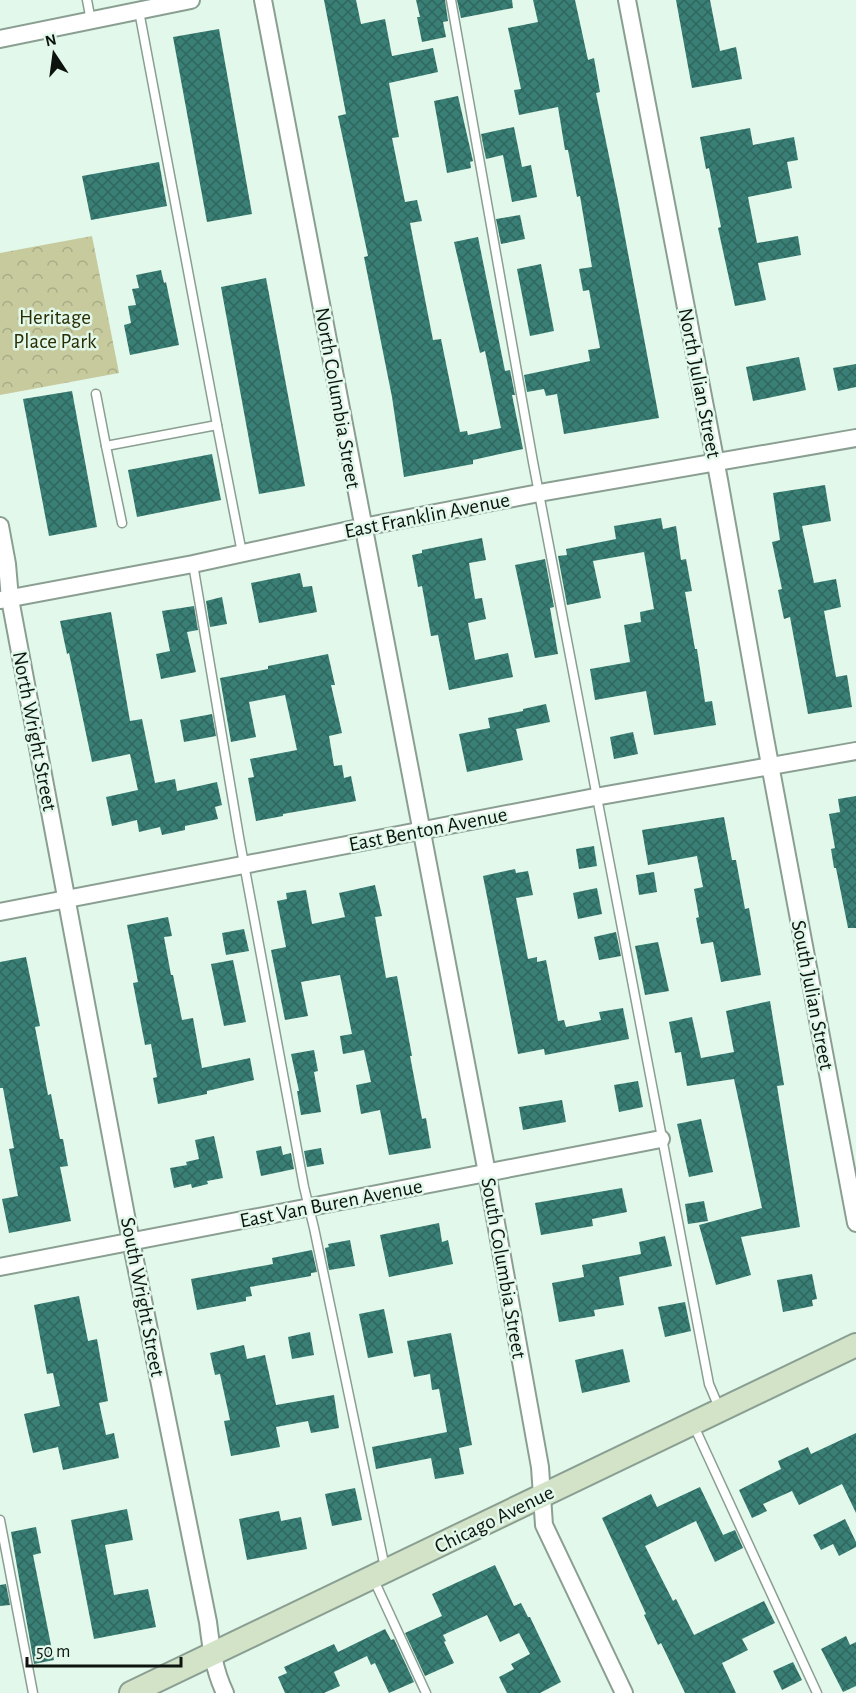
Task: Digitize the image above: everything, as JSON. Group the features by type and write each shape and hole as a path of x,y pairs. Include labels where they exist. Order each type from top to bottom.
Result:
{"main road":[{"name":"Chicago Avenue","path":"131,1693 856,1345"}],"street":[{"path":"0,39 191,0"},
{"name":"North Columbia Street","path":"263,0 422,830"},
{"name":"North Julian Street","path":"627,0 770,766"},
{"name":"East Franklin Avenue","path":"5,599 193,564 363,527 539,493 856,438"},
{"name":"North Wright Street","path":"0,526 7,564 5,599 67,900"},
{"name":"East Benton Avenue","path":"0,912 596,797 856,751"},
{"name":"South Julian Street","path":"770,766 856,1223"},
{"name":"South Columbia Street","path":"422,830 540,1467 544,1525 624,1693"},
{"name":"South Wright Street","path":"67,900 131,1241 206,1610 212,1654 219,1681 225,1693"},
{"name":"East Van Buren Avenue","path":"0,1267 661,1140"}],"lane":[{"path":"87,0 91,21"},
{"path":"451,0 539,493 661,1140 709,1384 720,1410"},
{"path":"139,11 242,553"},
{"path":"96,394 122,523"},
{"path":"106,446 217,425"},
{"path":"193,564 245,865 379,1574 426,1693"},
{"path":"692,1423 817,1693"},
{"path":"0,1520 33,1693"}],"green space":[{"name":"Heritage Place Park","path":"92,236 119,373 0,395 0,253"}],"building":[{"path":"324,0 356,0 361,24 385,19 392,56 433,48 438,72 389,83 399,137 392,138 405,202 417,200 422,221 410,223 433,340 441,339 460,432 467,431 468,435 501,428 485,351 480,353 454,242 478,237 505,371 510,370 515,395 512,395 523,449 473,460 473,464 404,477 392,397 364,257 368,256 338,116 346,114"},
{"path":"416,0 445,0 448,21 443,22 446,37 422,42"},
{"path":"457,0 512,0 513,8 461,18"},
{"path":"533,0 575,0 588,60 594,58 600,92 596,93 659,418 564,434 557,394 546,396 544,389 527,392 524,375 590,361 588,350 600,348 589,290 583,291 579,269 592,267 580,196 577,197 568,150 565,150 558,107 519,115 514,90 521,89 508,28 538,22"},
{"path":"676,0 710,0 720,51 736,47 742,79 692,88"},
{"path":"219,29 252,214 207,222 173,37"},
{"path":"458,96 473,161 470,162 471,168 447,173 434,101"},
{"path":"514,127 522,167 531,165 537,197 512,202 503,155 486,159 481,134"},
{"path":"750,128 753,145 794,137 798,160 787,162 792,188 748,197 757,243 798,236 801,255 758,263 766,300 735,306 718,228 721,227 709,168 706,169 700,137"},
{"path":"159,162 167,206 91,220 82,176"},
{"path":"520,215 525,239 501,244 496,219"},
{"path":"541,264 554,331 530,336 517,269"},
{"path":"161,270 164,283 166,282 179,345 130,355 124,325 131,323 128,306 136,305 132,289 139,288 136,275"},
{"path":"266,278 305,486 259,494 221,287"},
{"path":"799,357 806,390 753,401 746,367"},
{"path":"856,364 856,387 838,391 833,368"},
{"path":"72,391 97,527 49,536 23,399"},
{"path":"212,454 221,500 137,517 128,470"},
{"path":"825,485 831,521 802,526 814,583 836,579 841,607 824,611 836,677 847,675 852,707 808,714 790,617 784,619 778,590 782,589 772,542 780,540 773,493"},
{"path":"661,518 663,529 676,526 681,560 686,559 692,591 685,592 695,649 697,649 705,702 712,701 716,725 654,735 646,691 595,700 590,669 630,662 624,625 641,622 640,612 654,609 644,552 593,561 601,598 567,605 558,556 567,555 566,549 616,539 614,526"},
{"path":"482,538 486,560 469,563 475,599 482,598 486,619 468,623 475,660 508,653 513,677 449,690 438,635 431,636 422,586 418,587 412,555 422,553 422,550"},
{"path":"545,559 554,607 550,608 558,654 535,658 515,565"},
{"path":"300,573 303,587 312,586 317,612 259,623 251,583"},
{"path":"222,597 227,624 210,627 206,601"},
{"path":"194,606 198,630 187,632 196,672 161,679 156,654 170,651 162,611"},
{"path":"111,612 130,721 142,719 155,783 175,779 177,791 217,782 222,805 215,807 218,819 185,826 185,830 162,835 160,827 139,832 137,820 112,826 106,797 138,790 130,754 92,762 60,621"},
{"path":"328,654 335,685 331,685 342,733 329,736 334,766 342,765 344,778 351,776 356,801 256,821 248,778 254,777 250,759 297,750 285,695 249,702 256,737 231,742 220,678"},
{"path":"546,704 550,722 516,729 523,760 467,772 459,734 490,728 488,718"},
{"path":"212,714 216,736 184,742 180,720"},
{"path":"633,732 638,754 614,759 610,737"},
{"path":"856,796 856,928 848,928 836,868 834,868 831,849 835,848 829,814 840,812 838,799"},
{"path":"724,817 732,860 736,860 745,909 749,908 761,975 721,982 713,942 701,944 696,918 699,917 694,889 703,887 697,856 648,865 642,830"},
{"path":"594,846 597,866 579,869 576,849"},
{"path":"515,869 516,873 528,871 533,895 516,898 528,959 537,957 537,962 546,960 558,1021 564,1020 566,1027 601,1020 599,1012 623,1008 629,1039 545,1055 544,1049 518,1054 483,876"},
{"path":"654,872 657,892 639,895 636,875"},
{"path":"375,885 382,916 375,917 386,978 397,976 422,1119 426,1118 431,1148 389,1155 380,1110 361,1114 356,1085 371,1082 364,1050 343,1054 340,1036 352,1034 340,975 301,982 308,1016 285,1020 271,950 286,947 277,901 287,899 286,893 306,890 312,924 345,917 339,893"},
{"path":"597,888 602,914 578,919 573,893"},
{"path":"168,917 172,936 164,937 171,975 173,975 182,1020 193,1018 202,1068 250,1058 254,1080 207,1091 207,1094 158,1104 153,1078 157,1077 151,1044 145,1045 133,983 138,982 127,925"},
{"path":"244,929 249,951 226,955 222,933"},
{"path":"616,932 621,956 599,960 594,937"},
{"path":"658,942 669,991 645,995 635,946"},
{"path":"26,957 40,1026 35,1027 48,1095 51,1094 68,1166 60,1167 71,1221 9,1233 2,1199 18,1196 9,1149 14,1148 3,1088 0,1088 0,962"},
{"path":"233,960 246,1022 224,1026 211,964"},
{"path":"770,1001 784,1085 777,1086 800,1227 741,1237 751,1275 716,1285 699,1225 762,1208 734,1079 687,1086 681,1052 675,1053 669,1022 692,1017 701,1058 734,1052 726,1011"},
{"path":"314,1050 318,1071 314,1072 321,1112 301,1115 297,1091 299,1091 291,1054"},
{"path":"638,1081 643,1107 619,1112 614,1085"},
{"path":"562,1100 566,1122 523,1130 519,1107"},
{"path":"701,1119 713,1172 689,1177 677,1124"},
{"path":"214,1136 223,1178 207,1181 208,1184 192,1188 191,1184 174,1188 170,1168 187,1165 186,1162 199,1159 195,1140"},
{"path":"281,1146 283,1155 291,1153 294,1169 261,1176 256,1151"},
{"path":"321,1148 324,1164 307,1167 304,1151"},
{"path":"622,1188 627,1212 592,1219 593,1226 541,1235 535,1203"},
{"path":"704,1201 708,1221 688,1224 685,1204"},
{"path":"439,1223 442,1242 448,1240 453,1264 389,1277 380,1235"},
{"path":"665,1236 672,1266 619,1277 624,1305 594,1310 595,1316 559,1322 552,1283 584,1277 582,1265 641,1254 639,1242"},
{"path":"350,1240 355,1266 329,1270 325,1248 329,1247 328,1244"},
{"path":"312,1250 317,1272 311,1273 311,1276 250,1287 252,1296 246,1297 246,1301 197,1310 191,1279 273,1264 272,1258"},
{"path":"812,1274 817,1299 812,1300 813,1306 783,1312 777,1280"},
{"path":"79,1296 88,1341 97,1339 108,1401 99,1403 106,1435 114,1433 119,1458 63,1470 58,1447 33,1453 24,1414 60,1406 53,1373 47,1374 34,1305"},
{"path":"685,1302 691,1331 665,1337 658,1307"},
{"path":"384,1309 393,1353 368,1358 359,1314"},
{"path":"310,1332 314,1355 292,1359 288,1337"},
{"path":"451,1333 472,1445 459,1448 464,1474 435,1479 431,1458 376,1469 372,1447 447,1432 439,1389 432,1390 430,1374 414,1377 407,1341"},
{"path":"244,1345 247,1359 265,1355 276,1405 334,1395 339,1428 311,1433 308,1421 276,1427 280,1447 231,1456 224,1421 230,1420 220,1374 215,1375 210,1353"},
{"path":"623,1349 630,1382 582,1393 575,1360"},
{"path":"856,1433 856,1513 842,1484 799,1505 792,1491 763,1504 767,1511 752,1518 739,1490 781,1469 778,1461 808,1447 811,1454"},
{"path":"700,1487 723,1535 735,1530 743,1548 715,1562 696,1521 645,1546 673,1601 676,1599 694,1635 764,1601 775,1623 742,1639 748,1650 722,1663 736,1693 685,1693 661,1643 658,1645 602,1518 651,1494 657,1507"},
{"path":"355,1488 362,1520 332,1526 325,1494"},
{"path":"127,1509 133,1540 105,1545 114,1595 148,1589 156,1627 94,1639 71,1520"},
{"path":"279,1511 281,1521 301,1517 307,1549 247,1560 239,1519"},
{"path":"845,1519 856,1542 856,1547 839,1556 833,1544 821,1550 813,1535"},
{"path":"36,1527 41,1553 33,1555 54,1660 34,1664 11,1532"},
{"path":"495,1565 514,1606 521,1603 530,1617 561,1682 540,1693 507,1693 499,1677 514,1669 511,1664 530,1654 519,1633 500,1642 487,1615 443,1635 454,1663 425,1676 405,1633 442,1616 432,1594"},
{"path":"6,1584 10,1605 0,1606 0,1585"},
{"path":"385,1629 391,1640 394,1639 414,1682 389,1693 375,1663 371,1665 367,1656 334,1672 340,1686 324,1693 285,1693 278,1677 287,1673 284,1667 334,1644 338,1652"},
{"path":"846,1636 850,1645 856,1642 856,1686 843,1692 821,1649"},
{"path":"793,1662 802,1680 782,1690 773,1671"}]}
